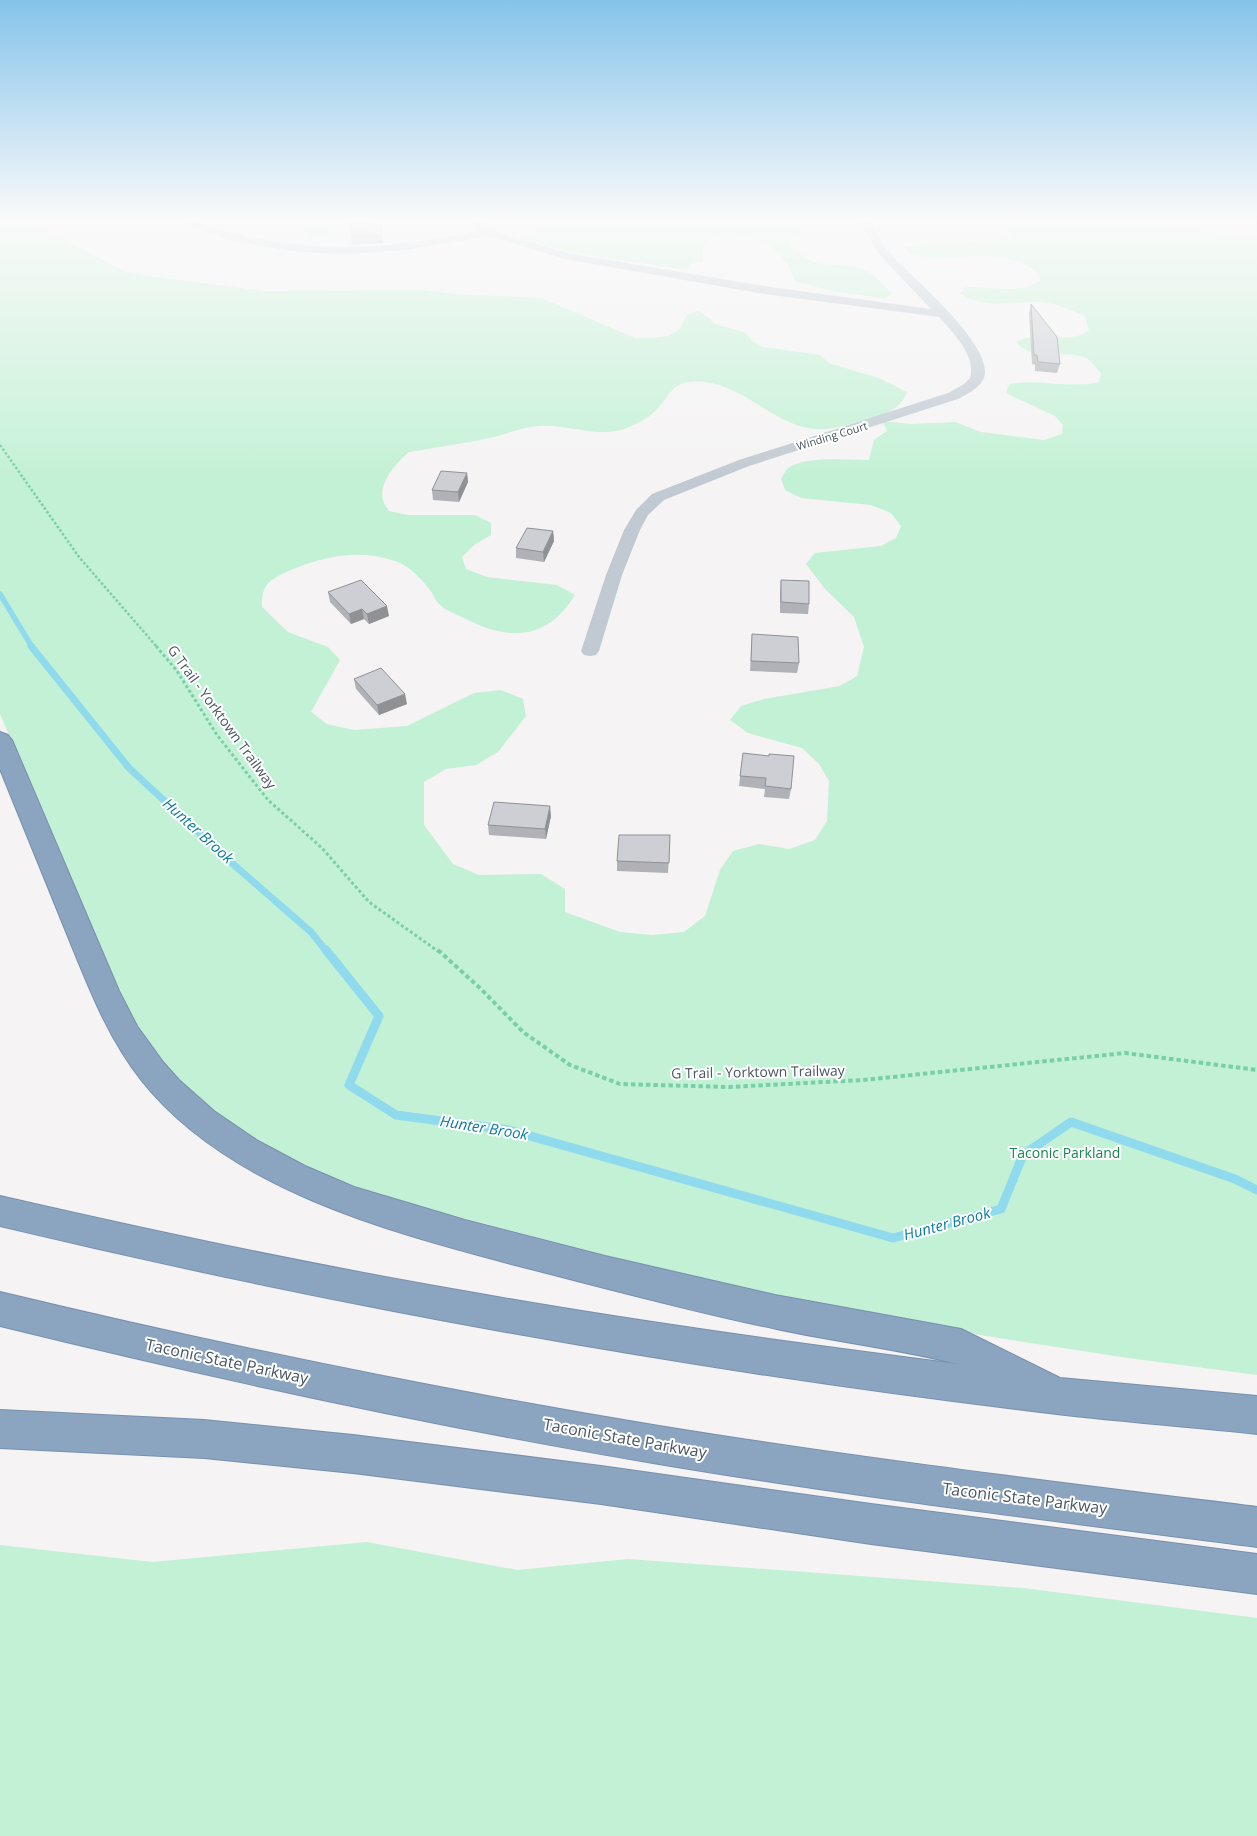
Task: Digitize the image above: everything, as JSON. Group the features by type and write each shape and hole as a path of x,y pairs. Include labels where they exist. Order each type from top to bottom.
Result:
{"highway":[{"path":"0,740 105,991 126,1034 152,1071 174,1094 203,1121 247,1151 293,1176 349,1200 474,1238 605,1272 765,1310 961,1348 1058,1396"},
{"path":"0,1210 266,1270 502,1315 738,1354 1058,1396 1257,1415"},
{"name":"Taconic State Parkway","path":"0,1308 249,1367 487,1414 611,1436 872,1478 1257,1527"},
{"path":"0,1429 204,1438 353,1454 602,1485 871,1524 1257,1574"}],"street":[{"path":"896,308 943,314"},
{"name":"Winding Court","path":"590,651 614,575 632,530 642,513 658,497 744,463 891,418 953,396 967,389 976,380 979,372 978,362 965,340 937,308"}],"path":[{"name":"G Trail - Yorktown Trailway","path":"0,445 79,557 177,671 217,735 268,800 322,848 369,902 432,945 480,988 523,1032 570,1065 620,1084 729,1087 863,1080 1125,1053 1257,1070"}],"green space":[{"name":"Taconic Parkland","path":"0,308 564,308 635,338 668,336 679,330 687,315 699,310 715,324 746,333 752,341 763,347 820,355 829,363 879,378 907,392 896,408 878,417 825,429 809,428 794,424 736,392 721,386 704,382 684,383 672,390 651,415 624,429 603,432 549,426 533,427 465,443 409,452 394,467 383,487 383,500 389,511 408,515 475,515 491,523 491,535 474,545 462,557 466,569 487,577 557,585 575,595 564,610 539,629 511,633 480,626 442,607 420,578 411,570 395,561 368,555 329,558 291,570 273,579 265,587 262,599 262,607 288,632 328,647 340,660 311,712 327,724 354,730 407,726 474,693 501,690 523,699 526,716 498,752 476,765 446,769 424,782 424,825 453,864 479,875 541,874 565,889 565,912 620,932 652,935 684,932 705,916 720,870 733,851 759,844 789,849 815,840 827,821 829,781 819,764 802,748 748,733 730,720 741,706 764,699 840,686 857,676 864,647 854,617 826,590 806,564 815,553 881,546 896,538 901,526 891,513 871,505 801,498 785,490 781,479 786,470 794,465 815,460 869,460 874,440 887,431 882,421 912,424 955,422 981,432 1044,440 1062,434 1063,425 1055,416 1006,393 1009,384 1020,382 1088,384 1099,382 1101,373 1084,357 1066,354 1040,354 1023,348 1016,342 1034,337 1070,337 1089,331 1085,316 1065,308 1257,308 1257,1375 1128,1358 986,1336 855,1312 681,1275 391,1199 334,1179 283,1156 241,1131 199,1100 160,1060 142,1033 126,1006 99,947 0,714"},
{"path":"367,1542 517,1570 628,1559 1023,1588 1257,1618 1257,1836 0,1836 0,1545 153,1562"}],"building":[{"path":"1031,308 1034,308 1057,337 1060,364 1038,362 1037,355 1034,355"},
{"path":"441,471 467,473 458,492 432,490"},
{"path":"527,528 553,531 543,552 516,548"},
{"path":"361,580 387,606 367,614 362,609 349,614 328,592"},
{"path":"781,580 809,581 809,604 781,602"},
{"path":"752,634 798,637 799,663 751,661"},
{"path":"381,668 405,694 377,705 354,679"},
{"path":"743,753 794,756 791,789 765,786 766,778 740,776"},
{"path":"494,802 550,806 545,829 488,825"},
{"path":"619,835 670,835 669,863 617,861"}],"waterway":[{"name":"Hunter Brook","path":"0,594 32,647"},
{"name":"Hunter Brook","path":"31,646 129,768 225,857 311,932 327,952"},
{"name":"Hunter Brook","path":"326,950 379,1016 349,1085 396,1115 509,1130 893,1238 1001,1209 1023,1155 1071,1122 1235,1179 1257,1190"}]}
